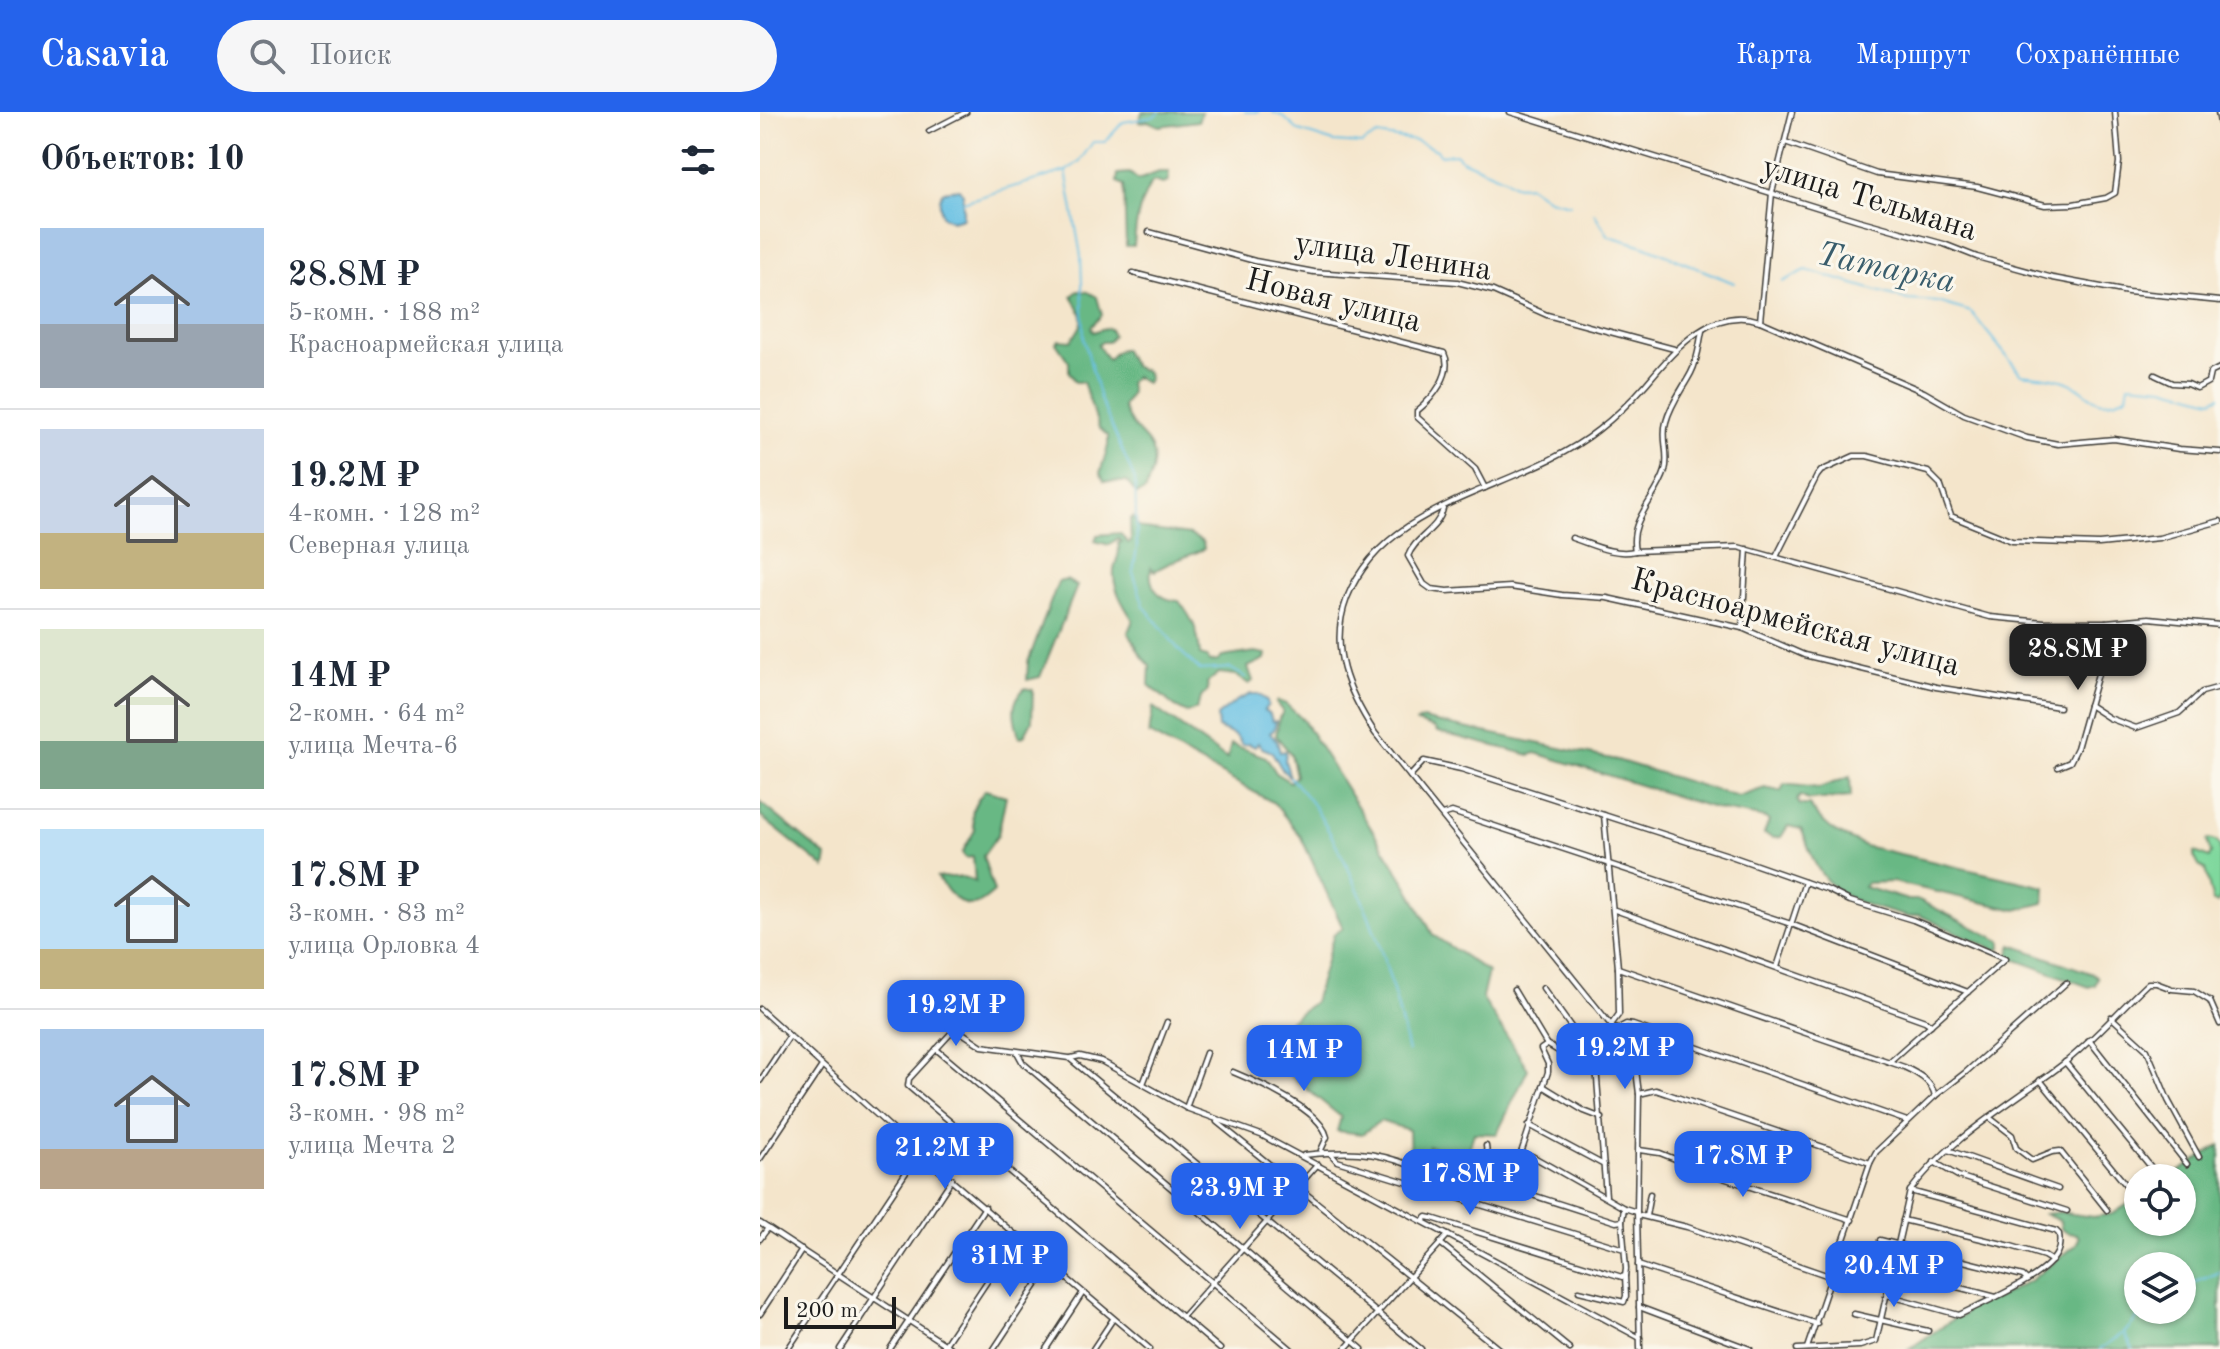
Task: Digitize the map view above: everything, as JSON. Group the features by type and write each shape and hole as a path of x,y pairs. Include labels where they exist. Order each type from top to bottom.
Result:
{"street":[{"path":"929,131 966,112"},
{"name":"улица Тельмана","path":"1510,112 2053,278 2128,292 2220,301"},
{"path":"1760,321 1772,193 1792,112"},
{"path":"1785,142 1877,174 1962,184 2045,205 2062,205 2106,198 2117,189 2119,162 2115,112"},
{"path":"2218,112 2220,123"},
{"name":"улица Ленина","path":"1149,232 1255,261 1314,272 1457,282 1493,291 1547,315 1674,350"},
{"name":"Новая улица","path":"1133,273 1444,353 1447,362 1437,394 1417,411 1417,417 1475,469 1485,488"},
{"path":"1650,1349 1640,1348 1639,1094 1635,1062 1613,1027 1375,733 1356,704 1345,678 1338,647 1344,606 1351,588 1367,564 1396,534 1579,443 1599,430 1632,399 1674,350 1702,331 1739,316 1760,321 1924,392 1964,415 2027,438 2058,444 2114,439 2220,452"},
{"path":"1635,551 1634,537 1640,517 1666,468 1664,438 1669,411 1696,360 1702,331"},
{"path":"2155,375 2172,383 2197,388 2208,382 2210,373 2220,368"},
{"path":"1776,557 1821,471 1847,458 1861,455 1928,472 1940,484 1951,516 2012,541 2099,544 2140,541 2220,521"},
{"name":"Красноармейская улица","path":"1444,508 1435,527 1410,550 1408,556 1428,588 1447,591 1510,587 1607,598 1742,628 1804,655 1936,687 2059,707"},
{"path":"1572,538 1623,553 1728,546 1747,549 1990,617 2026,622 2106,622 2149,618 2220,625"},
{"path":"1742,628 1747,549"},
{"path":"2058,767 2070,762 2077,748 2109,635 2106,622"},
{"path":"2089,705 2109,718 2136,728 2179,713 2202,692 2219,686"},
{"path":"1410,776 1424,761 1430,762 1604,815 1913,920 2005,959 1889,1062"},
{"path":"1442,815 1452,812 1791,924 1968,992"},
{"path":"1604,815 1618,968 1619,1014 1613,1027"},
{"path":"1777,967 1805,882"},
{"path":"1615,910 1931,1025"},
{"path":"1618,968 1889,1062 1924,1078 1935,1091 1935,1096"},
{"path":"1807,1348 1870,1163 1881,1145 2066,983"},
{"path":"1797,1349 1870,1345 1876,1341 1910,1191 1934,1162 2065,1062 2148,983 2194,991 2210,1001 2220,1024"},
{"path":"1543,988 1592,1056 1602,1118 1606,1196"},
{"path":"1514,990 1547,1045 1597,1074"},
{"path":"760,1009 919,1153 1147,1348"},
{"path":"1619,1014 1626,1024"},
{"path":"2111,1017 2147,1050 2168,1100 2199,1157"},
{"path":"1143,1084 1167,1022"},
{"path":"1613,1027 1626,1024 1908,1121"},
{"path":"1220,1349 908,1086 909,1079 936,1049 957,1031 982,1046 1101,1061 1186,1108 1261,1135 1318,1164 1640,1338"},
{"path":"760,1081 789,1037"},
{"path":"2089,1040 2187,1164"},
{"path":"1519,1159 1549,1067 1541,1049 1547,1045"},
{"path":"936,1049 1291,1349"},
{"path":"1017,1052 1023,1063 1362,1349"},
{"path":"1186,1108 1206,1053"},
{"path":"1069,1058 1421,1349"},
{"path":"2065,1062 2149,1164"},
{"path":"760,1159 822,1066"},
{"path":"1233,1072 1280,1092 1323,1127 1327,1137 1321,1150 1323,1153"},
{"path":"2040,1080 2124,1183"},
{"path":"1543,1086 1584,1111 1602,1118"},
{"path":"1639,1094 1656,1090 1870,1163"},
{"path":"1990,1118 2012,1135 2016,1148 2026,1157 2035,1160 2060,1151 2107,1210"},
{"path":"1215,1120 1499,1349"},
{"path":"1529,1125 1605,1165"},
{"path":"1486,1146 1487,1154 1482,1164 1498,1184 1622,1221"},
{"path":"1639,1150 1660,1153 1723,1178 1852,1220"},
{"path":"1948,1150 2058,1189"},
{"path":"1302,1156 1358,1151 1385,1156 1460,1188 1473,1190 1496,1179 1519,1159 1532,1156 1638,1214 1687,1227 1832,1277"},
{"path":"788,1349 919,1153"},
{"path":"1331,1154 1337,1161 1624,1249"},
{"path":"1934,1162 1958,1176 2067,1211"},
{"path":"1183,1316 1318,1164"},
{"path":"840,1349 952,1179"},
{"path":"1887,1295 1959,1315 2027,1280 2052,1261 2059,1251 2059,1234 2056,1231 1910,1191"},
{"path":"1646,1216 1650,1194"},
{"path":"890,1349 985,1207"},
{"path":"1579,1291 1624,1302 1624,1208"},
{"path":"1423,1221 1427,1217 1432,1218 1619,1277 1625,1276"},
{"path":"1903,1220 2011,1246 2052,1261"},
{"path":"760,1223 944,1347 952,1349"},
{"path":"760,1239 768,1228"},
{"path":"944,1347 1018,1235"},
{"path":"1345,1349 1448,1235"},
{"path":"1880,1240 2023,1276 2027,1280"},
{"path":"1440,1243 1570,1349"},
{"path":"760,1314 802,1250"},
{"path":"994,1349 1050,1264"},
{"path":"1868,1264 1996,1297"},
{"path":"1638,1265 1817,1324"},
{"path":"1046,1349 1082,1294"},
{"path":"1639,1307 1750,1349"},
{"path":"1854,1314 1928,1331"},
{"path":"1093,1349 1113,1319"}],"green space":[{"path":"1142,112 1202,112 1198,121 1159,126 1148,121 1139,122"},
{"path":"1159,172 1169,172 1168,182 1153,181 1148,188 1139,212 1134,246 1126,246 1124,185 1117,182 1118,174 1130,173 1138,180"},
{"path":"1078,291 1097,297 1102,315 1091,327 1093,332 1110,329 1113,336 1108,342 1098,345 1108,360 1123,349 1134,367 1146,371 1149,378 1146,383 1135,377 1129,381 1131,392 1123,407 1129,420 1148,443 1154,460 1145,491 1137,494 1127,482 1104,481 1100,473 1108,436 1099,428 1083,382 1075,382 1069,372 1069,362 1056,343 1059,340 1071,341 1080,328 1081,314 1072,296"},
{"path":"1133,517 1138,527 1190,535 1203,542 1204,549 1155,571 1151,567 1151,581 1161,595 1179,601 1192,620 1200,655 1207,657 1209,662 1255,652 1266,654 1265,659 1248,667 1253,681 1249,684 1235,675 1219,673 1207,683 1208,691 1196,709 1187,713 1149,685 1150,665 1128,632 1133,620 1116,589 1114,569 1119,553 1118,543 1122,542 1118,538 1109,545 1095,541 1097,535 1120,533 1128,543 1131,542 1130,520"},
{"path":"1066,580 1077,586 1040,677 1027,680 1028,662 1058,582"},
{"path":"1025,688 1033,690 1032,721 1024,736 1019,737 1014,717 1015,705"},
{"path":"1276,703 1286,704 1303,720 1408,887 1433,935 1488,972 1482,998 1528,1069 1497,1134 1474,1133 1465,1163 1469,1178 1446,1162 1448,1151 1429,1146 1424,1163 1410,1159 1409,1130 1380,1121 1362,1134 1337,1131 1341,1117 1274,1062 1246,1054 1314,1002 1334,934 1343,928 1300,835 1274,803 1149,734 1153,707 1227,759 1231,744 1266,757 1277,774 1290,782 1296,776 1291,754 1276,736 1283,712"},
{"path":"1422,719 1617,760 1738,797 1765,788 1781,791 1784,784 1819,788 1850,777 1851,797 1808,800 1800,796 1797,800 1800,805 1809,805 1835,832 1865,846 2045,887 2044,903 2016,910 1893,882 1867,883 1864,887 1908,900 1919,900 2001,941 2001,949 1995,950 1919,915 1909,917 1882,910 1844,895 1824,877 1801,829 1788,826 1781,837 1773,838 1764,834 1769,821 1765,818 1717,809 1536,753 1530,755 1437,732 1435,728 1417,722"},
{"path":"985,790 1006,796 998,835 983,856 994,892 971,905 954,897 937,877 963,877 975,882 973,857 966,858 962,853 975,830 973,809"},
{"path":"760,802 827,857 825,868 760,816"},
{"path":"2209,839 2216,841 2220,847 2220,898 2217,903 2213,902 2205,869 2199,866 2194,856 2195,852 2209,858"},
{"path":"2012,945 2096,975 2095,985 2089,987 2008,957"},
{"path":"2220,1145 2220,1349 1909,1349 1964,1315 1970,1305 1995,1299 2031,1280 2076,1245 2077,1234 2061,1229 2060,1221 2045,1214 2059,1212 2093,1217 2112,1214 2124,1207 2124,1236 2196,1236 2196,1164 2191,1164"}],"water":[{"path":"959,189 963,194 963,218 952,221 943,217 940,197 944,191"},
{"path":"1251,694 1258,694 1266,700 1268,705 1264,710 1270,714 1272,721 1276,721 1270,733 1277,741 1280,752 1286,751 1285,761 1290,777 1272,752 1258,743 1255,747 1242,745 1236,736 1218,728 1217,716"}],"waterway":[{"name":"Татарка","path":"963,202 1066,171 1079,162 1093,142 1105,142 1123,122 1153,117 1160,112"},
{"name":"Татарка","path":"1245,112 1259,112"},
{"name":"Татарка","path":"1272,112 1282,116 1299,131 1334,142 1362,144 1377,135 1416,141 1437,150 1440,155 1456,154 1462,160 1513,185 1528,185 1548,199 1570,204"},
{"path":"1066,171 1081,256 1084,339 1100,399 1135,480 1137,547 1133,572 1144,606 1179,650 1200,670 1230,668 1245,677"},
{"name":"Татарка","path":"1594,213 1609,236 1644,246 1734,283"},
{"name":"Татарка","path":"1782,282 1806,270 1908,300 1938,302 1971,312 2021,374 2065,381 2099,401 2127,396 2129,384 2164,387 2212,400 2220,396"},
{"path":"1290,777 1317,811 1361,897 1384,959 1408,1052"},
{"path":"2196,1282 2220,1272"},
{"path":"2132,1324 2124,1333 2133,1349"},
{"path":"2100,1349 2122,1334"}]}
